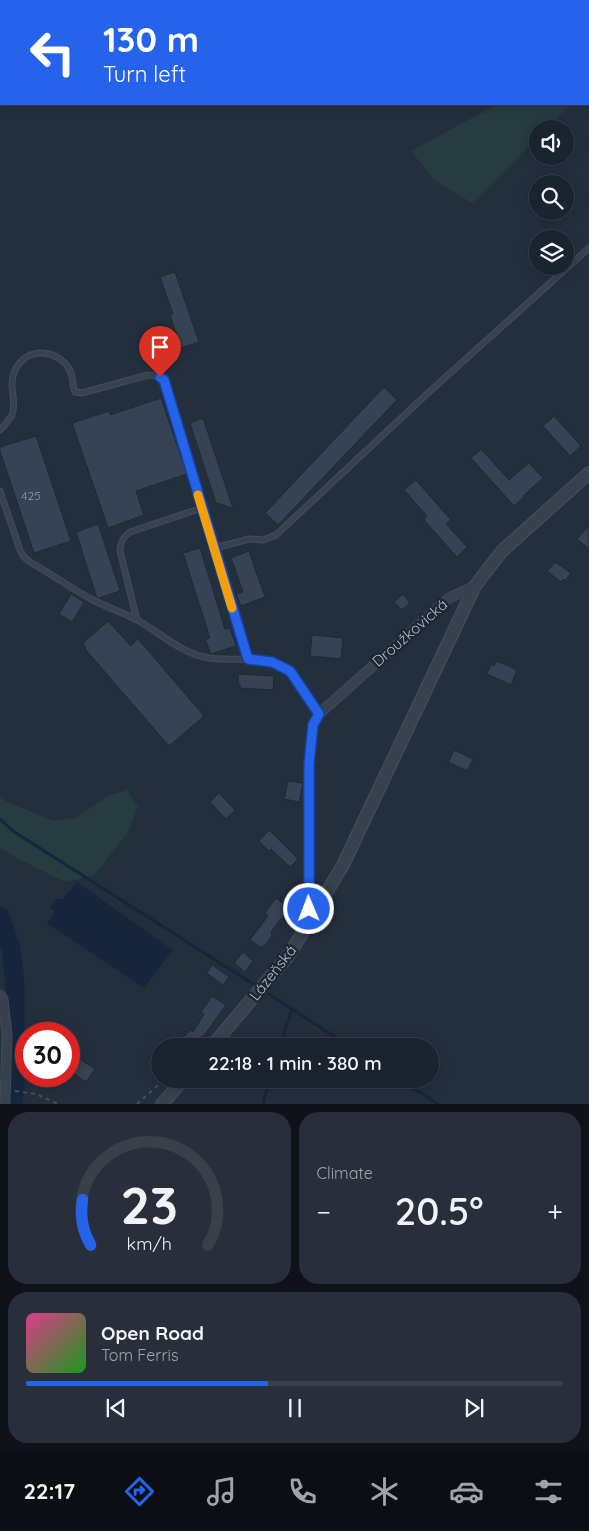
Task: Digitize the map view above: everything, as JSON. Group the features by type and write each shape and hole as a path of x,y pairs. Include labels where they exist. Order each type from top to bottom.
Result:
{"street":[{"name":"Droužkovická","path":"319,714 449,598 475,586 502,551 589,473"},
{"name":"Lázeňská","path":"219,1038 289,955 342,865 475,586"},
{"path":"313,916 309,909 309,764 313,725 319,714"},
{"path":"0,995 3,999 7,1034 3,1090 5,1104"},
{"path":"162,1104 176,1088"}],"lane":[{"path":"214,548 249,539 263,540 276,535 428,393 589,248"},
{"path":"0,430 13,414 14,394 12,383 15,372 20,362 28,356 38,353 59,358 67,366 72,377 72,386 75,392 82,393 148,375 160,377 164,380 248,659"},
{"path":"0,492 20,550 30,562 95,601 137,620 188,652 203,657 272,662 290,671 319,714"},
{"path":"137,620 120,551 120,543 124,536 130,532 202,508"}],"path":[{"path":"137,1104 155,1088"},
{"path":"21,1092 36,1094 58,1104"}],"green space":[{"path":"496,105 570,105 555,120 529,120 529,146 472,203 433,179 411,151"},
{"path":"127,790 138,807 127,834 93,876 65,882 15,857 0,847 0,796 7,802 53,821 76,818 108,796"}],"water":[{"path":"77,882 173,950 144,988 47,923 54,912 50,907 56,899 63,899"}],"building":[{"path":"175,272 199,342 181,348 170,315 173,314 160,277"},
{"path":"384,387 397,400 278,525 265,513"},
{"path":"161,398 187,474 136,491 144,515 108,528 72,423 109,411 110,415"},
{"path":"554,416 581,446 570,456 543,426"},
{"path":"203,418 233,508 216,503 190,423"},
{"path":"36,436 71,541 34,553 0,447"},
{"path":"481,449 509,480 529,463 543,478 514,506 471,458"},
{"path":"416,480 451,520 446,524 467,547 457,557 424,520 427,516 404,490"},
{"path":"98,524 120,591 97,598 76,532"},
{"path":"589,526 589,549 577,539"},
{"path":"200,548 225,629 230,628 236,646 211,654 205,639 210,638 183,553"},
{"path":"249,551 265,597 241,606 236,594 243,592 231,558"},
{"path":"555,562 571,573 565,581 563,579 561,582 547,571"},
{"path":"71,594 84,602 72,622 59,614"},
{"path":"403,594 410,603 402,610 394,602"},
{"path":"108,621 131,646 138,639 204,716 169,746 85,649 83,643"},
{"path":"312,635 343,638 341,659 310,656"},
{"path":"497,661 517,670 511,685 487,674 491,665 494,666"},
{"path":"238,674 274,676 273,690 240,688"},
{"path":"454,750 473,759 467,771 448,762"},
{"path":"288,781 303,783 299,802 284,799"},
{"path":"219,793 235,810 226,819 210,802"},
{"path":"269,830 298,859 290,867 271,849 269,851 259,841"},
{"path":"276,898 285,905 283,908 287,911 271,932 272,936 264,946 260,947 250,940 268,916 265,913"},
{"path":"243,952 253,961 245,972 234,963"},
{"path":"212,965 229,977 223,985 207,973"},
{"path":"212,996 226,1005 201,1038 182,1038 191,1030 193,1032 204,1014 201,1012"},
{"path":"80,1059 95,1069 86,1082 80,1078"}],"waterway":[{"path":"0,819 13,831 253,984"},
{"path":"0,916 11,948 15,982 15,1091 13,1104"},
{"path":"269,994 292,1009 283,1038"},
{"path":"292,1009 337,1038"},
{"path":"263,1104 267,1088"},
{"path":"413,1088 438,1104"}],"slow traffic":[{"path":"198,495 232,608"}],"route":[{"path":"160,377 164,380 248,659 272,662 290,671 319,714 313,725 309,764 309,909"}]}
